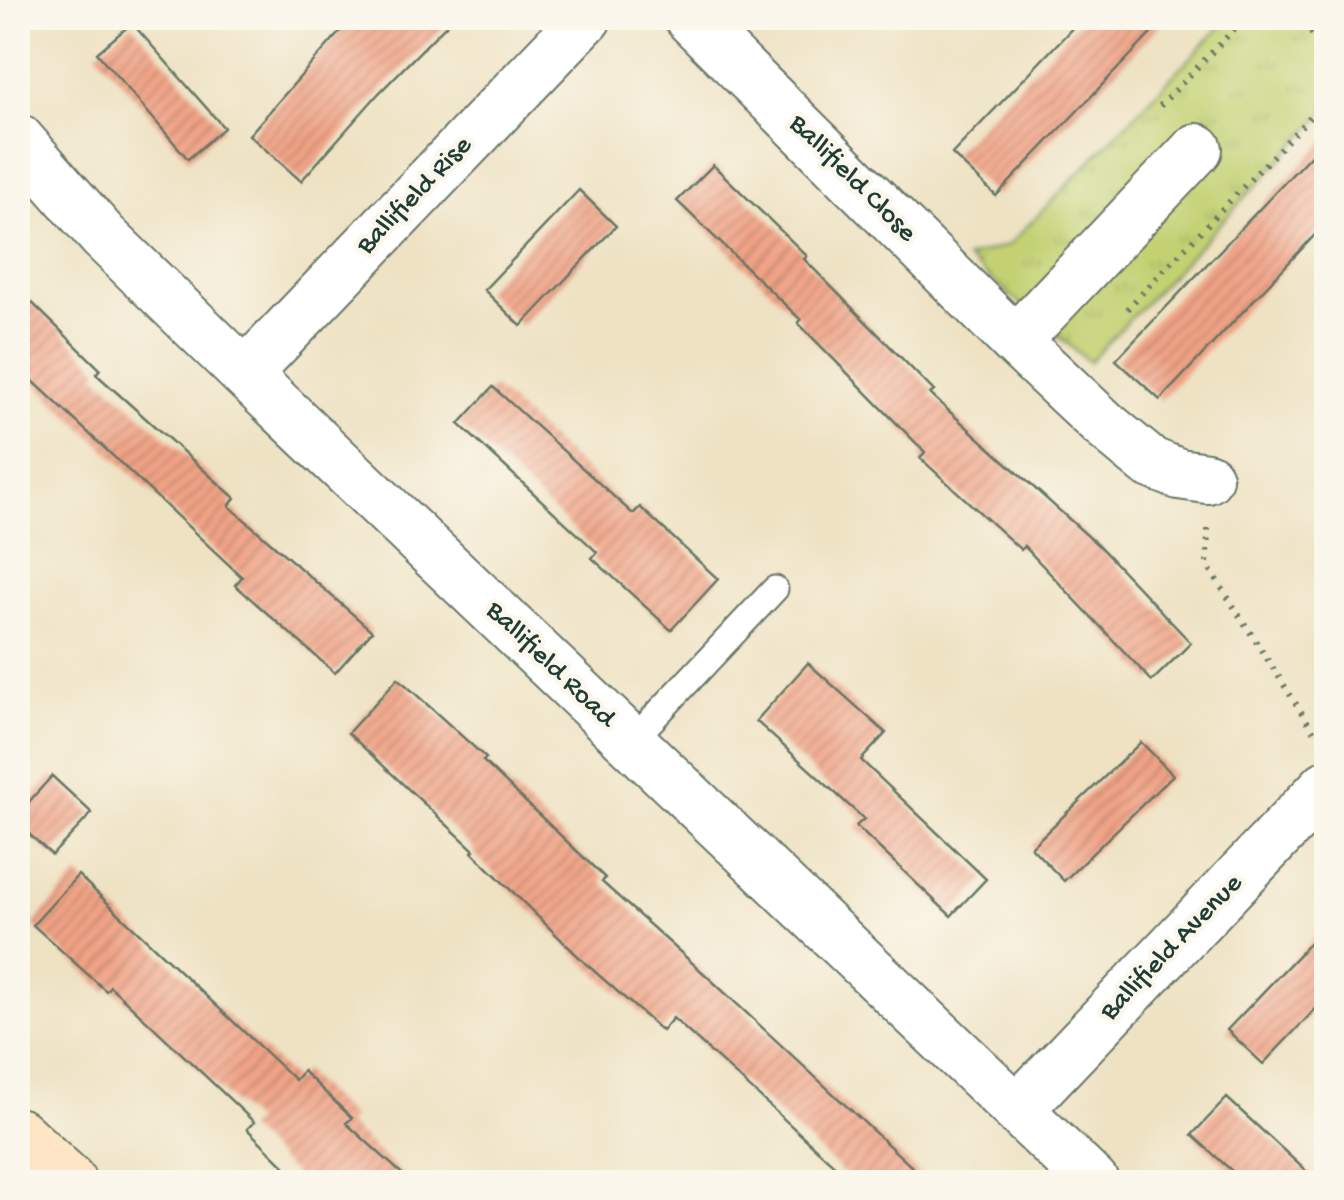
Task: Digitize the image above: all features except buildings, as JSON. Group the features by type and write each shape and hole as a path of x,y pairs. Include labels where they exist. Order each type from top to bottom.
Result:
{"main road":[{"path":"18,1136 68,1182"}],"street":[{"name":"Ballifield Rise","path":"245,374 586,18"},
{"name":"Ballifield Close","path":"690,18 1015,341 1149,462 1179,474 1208,478"},
{"name":"Ballifield Road","path":"18,139 103,236 245,374 1093,1182"},
{"path":"1015,341 1197,149"},
{"name":"Ballifield Avenue","path":"1018,1109 1323,764"}],"lane":[{"path":"632,742 775,589"}],"path":[{"path":"1150,116 1244,18"},
{"path":"1295,18 1326,47"},
{"path":"1115,320 1326,100"},
{"path":"1208,478 1208,565 1323,764"}],"green space":[{"path":"1229,18 1304,18 1326,38 1326,112 1089,362 966,258 1009,245"}]}
